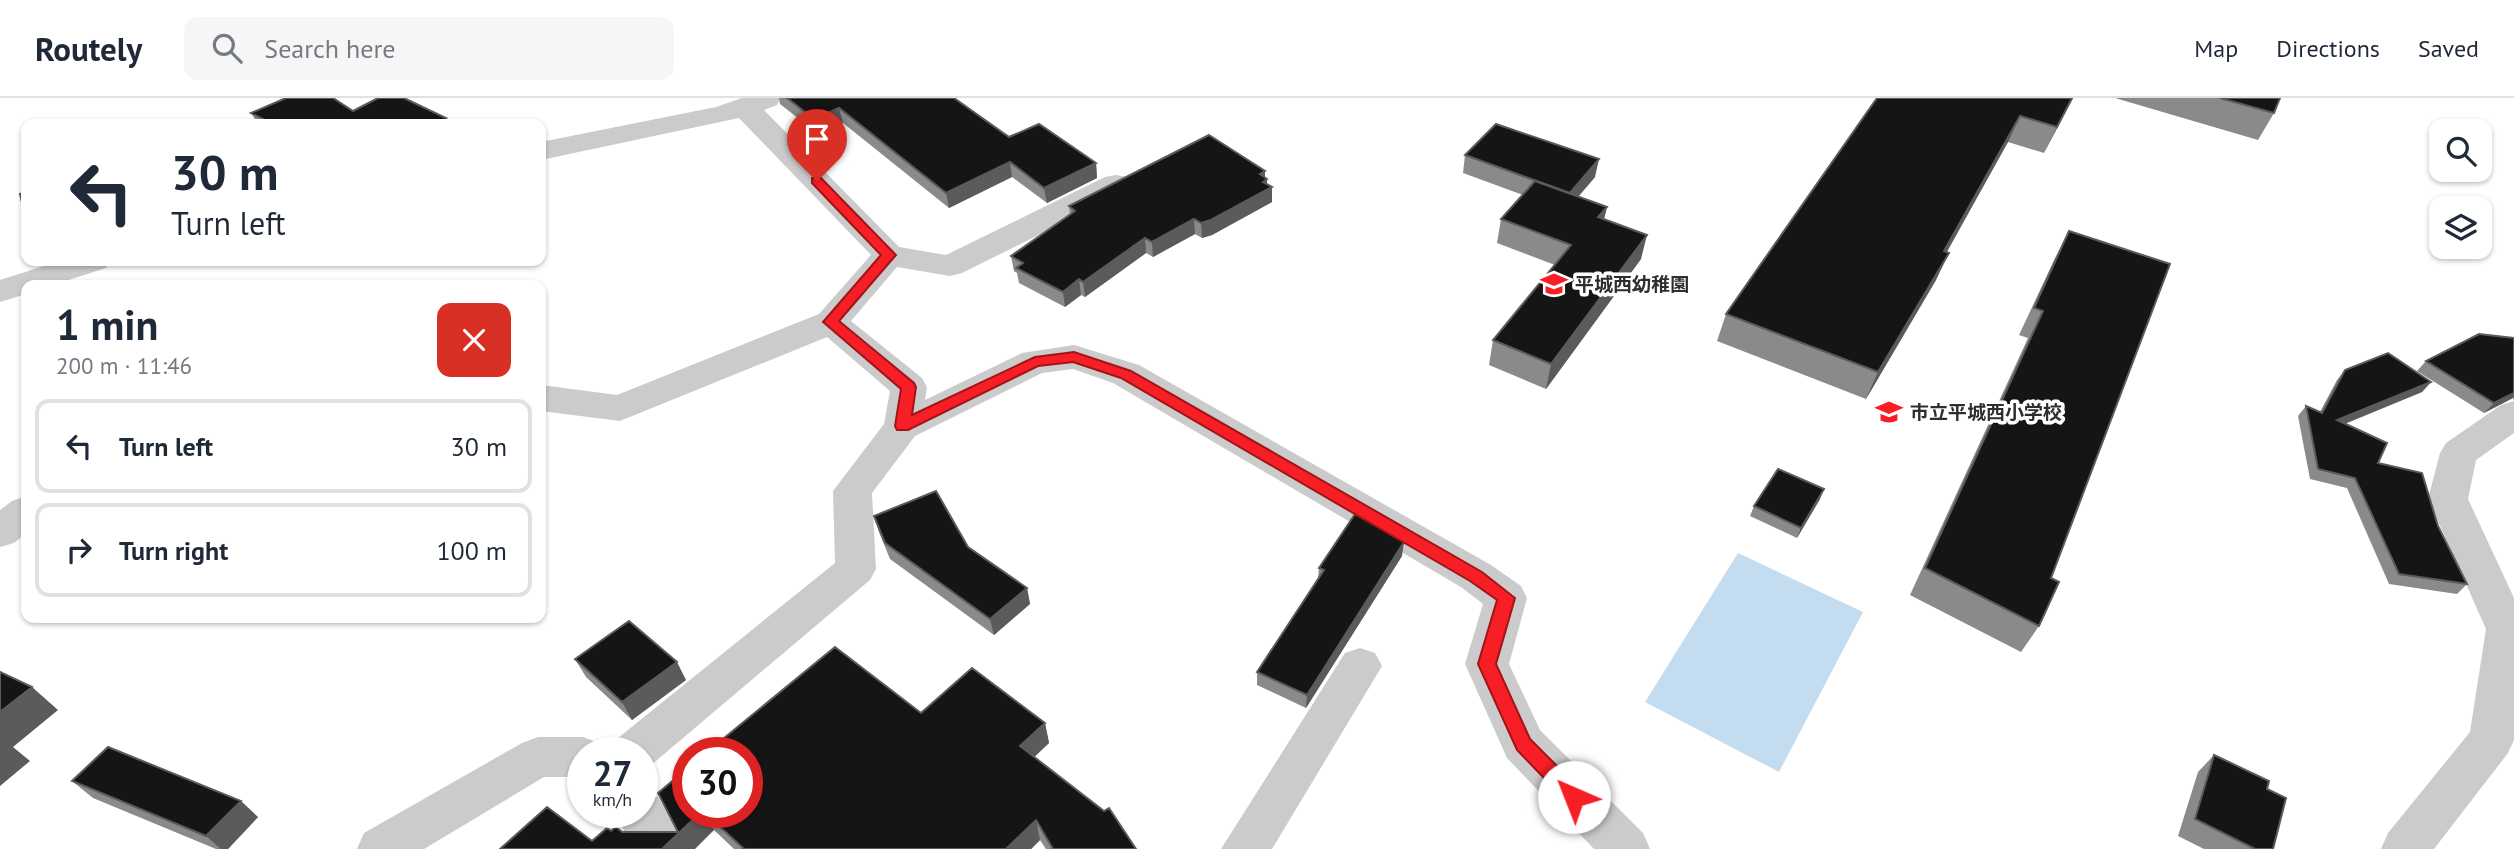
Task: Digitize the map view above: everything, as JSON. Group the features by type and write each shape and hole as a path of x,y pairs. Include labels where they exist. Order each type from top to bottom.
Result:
{"street":[{"path":"546,150 723,114 757,102 889,255 950,266 1140,172"},
{"path":"546,399 621,408 831,322 889,255"},
{"path":"34,280 78,266"},
{"path":"0,291 21,284"},
{"path":"831,322 909,387 902,426"},
{"path":"652,737 856,569 852,491 902,426 1035,362 1074,357 1126,374 1476,576 1506,598 1487,664 1523,744 1626,849"},
{"path":"2405,849 2492,739 2507,629 2448,499 2459,453 2514,414"},
{"path":"0,532 21,515"},
{"path":"1245,849 1360,666"},
{"path":"381,849 538,757 567,757"},
{"path":"647,828 664,849"}],"water":[{"path":"1738,553 1863,612 1779,772 1645,702"}],"building":[{"path":"286,98 333,98 353,111 378,98 404,98 446,118 263,119 251,113"},
{"path":"787,98 954,98 1009,137 1039,124 1096,163 1044,188 1010,162 946,193 839,108 814,119"},
{"path":"1877,98 2072,98 2057,127 2020,116 1944,251 1949,253 1878,372 1726,314"},
{"path":"2220,98 2280,98 2274,113"},
{"path":"1496,124 1599,159 1570,193 1465,155"},
{"path":"1209,135 1265,171 1260,174 1267,179 1263,182 1272,187 1211,220 1201,223 1194,219 1152,242 1145,238 1083,282 1079,279 1063,292 1016,268 1023,263 1011,256 1075,211 1069,206"},
{"path":"1535,181 1607,207 1598,217 1647,235 1551,364 1493,340 1571,245 1501,219"},
{"path":"2069,231 2170,264 2051,578 2059,582 2039,626 1925,568 2043,311 2034,308"},
{"path":"2479,334 2514,338 2514,393 2494,403 2426,361"},
{"path":"2388,353 2431,382 2337,420 2387,443 2378,463 2422,473 2438,526 2467,584 2399,574 2355,478 2318,469 2306,406 2322,413 2345,370"},
{"path":"1778,469 1824,489 1801,528 1754,506"},
{"path":"936,491 968,547 1027,588 990,619 885,543 874,516"},
{"path":"1355,514 1404,542 1307,695 1257,672 1324,570 1319,568"},
{"path":"629,621 677,662 622,702 575,659"},
{"path":"835,647 921,713 972,668 1045,723 1020,746 1104,811 1109,808 1136,849 1053,849 1036,820 1006,849 744,849 721,828 763,828 763,737 725,737"},
{"path":"0,672 32,687 0,712"},
{"path":"108,747 241,801 206,836 72,781"},
{"path":"2214,755 2269,781 2267,789 2286,798 2273,849 2255,849 2195,819"},
{"path":"672,781 672,820 658,793"},
{"path":"547,807 567,822 567,828 575,828 592,841 607,828 611,831 617,828 622,832 678,832 676,828 684,828 662,849 500,849"}],"place":[{"name":"平城西幼稚園","path":"1554,284"},
{"name":"市立平城西小学校","path":"1889,412"}],"route":[{"path":"817,181 889,255 831,322 909,387 902,426 1035,362 1074,357 1126,374 1476,576 1506,598 1487,664 1523,744 1574,797"}]}
